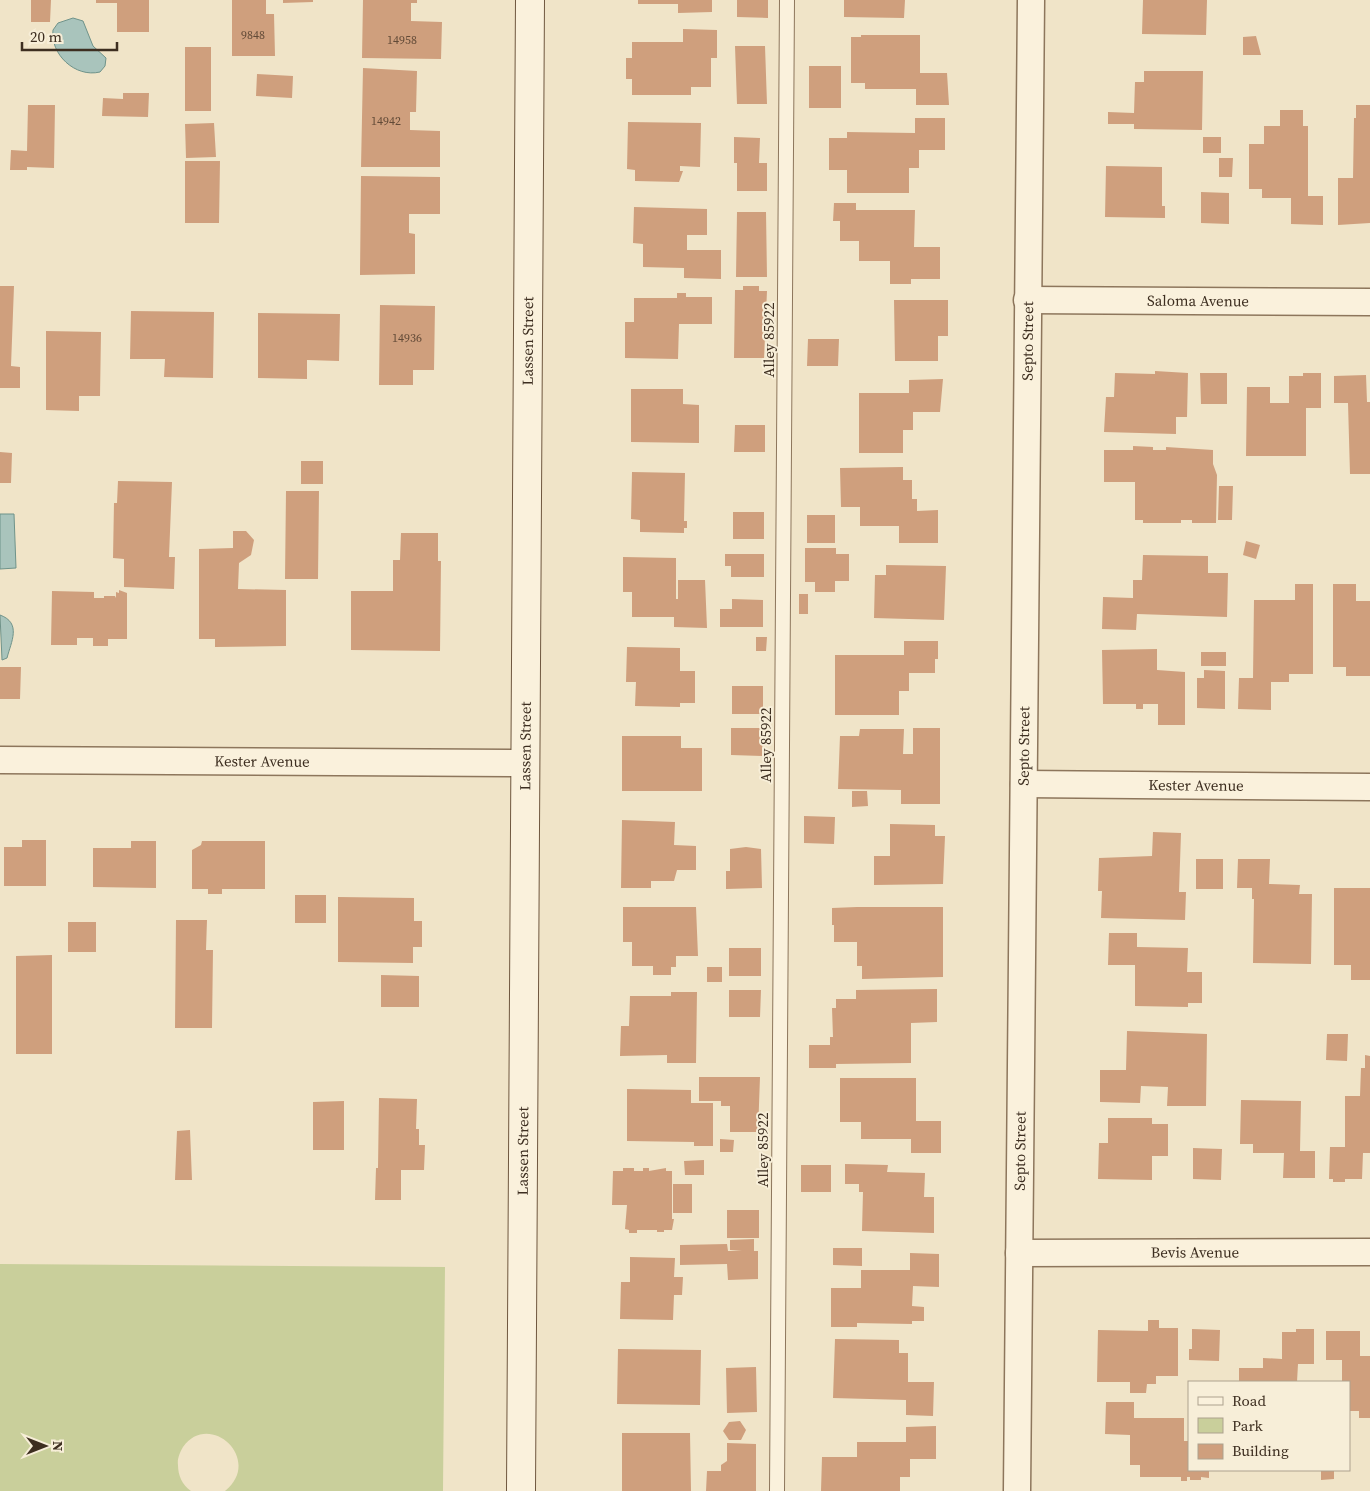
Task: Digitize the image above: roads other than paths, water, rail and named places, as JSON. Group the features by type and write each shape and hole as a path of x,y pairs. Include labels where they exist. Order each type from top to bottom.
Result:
{"main road":[{"name":"Lassen Street","path":"521,1491 530,0"}],"street":[{"name":"Septo Street","path":"1017,1491 1031,0"},
{"name":"Saloma Avenue","path":"1027,300 1370,302"},
{"name":"Kester Avenue","path":"0,760 524,763"},
{"name":"Kester Avenue","path":"1024,784 1370,787"},
{"name":"Bevis Avenue","path":"1019,1253 1370,1252"}],"lane":[{"name":"Alley 85922","path":"777,1491 788,0"}],"water":[{"path":"73,18 83,21 93,46 106,58 105,66 100,72 91,73 73,68 56,48 53,30 58,23"},
{"path":"0,514 14,514 16,568 0,569"},
{"path":"0,615 7,618 13,628 7,658 2,660"}]}
